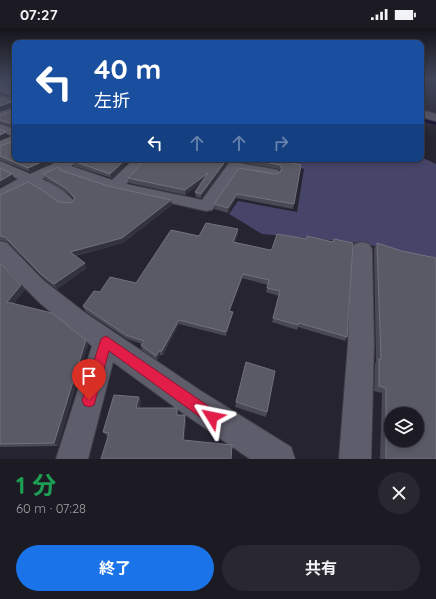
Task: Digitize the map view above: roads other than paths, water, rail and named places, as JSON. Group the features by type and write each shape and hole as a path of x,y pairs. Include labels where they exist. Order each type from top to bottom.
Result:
{"street":[{"path":"0,116 12,111"},
{"path":"424,114 436,118"},
{"path":"0,127 12,132"},
{"path":"0,146 12,140"},
{"path":"0,195 52,168 68,162 67,170 115,186 206,206 234,166 273,173"},
{"path":"115,186 139,162"},
{"path":"0,165 52,190 67,203"},
{"path":"0,248 12,263 46,297 106,342 212,417 279,459"},
{"path":"355,459 361,344 362,249"},
{"path":"72,459 106,342"}],"waterway":[{"path":"424,119 436,122"}]}
